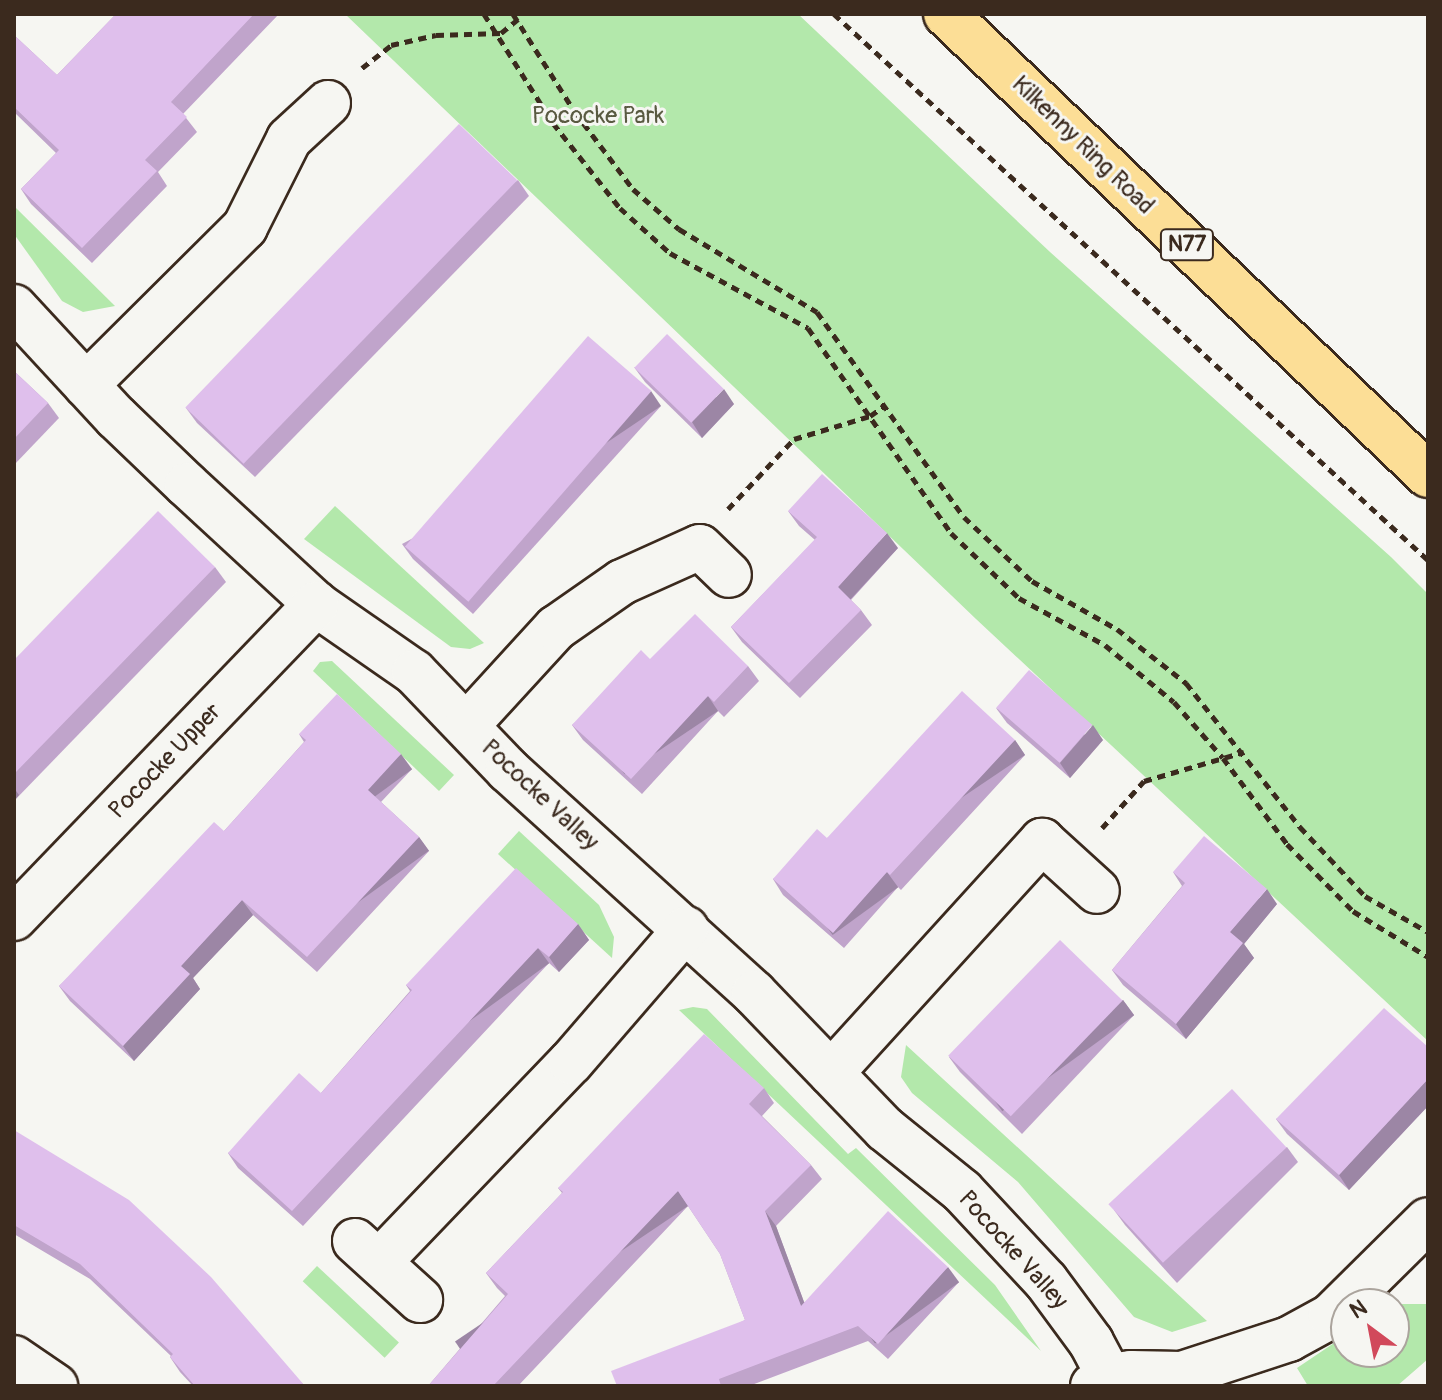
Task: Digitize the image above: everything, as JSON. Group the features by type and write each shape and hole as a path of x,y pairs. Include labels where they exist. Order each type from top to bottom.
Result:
{"main road":[{"name":"Kilkenny Ring Road","path":"946,14 1428,475"}],"street":[{"path":"86,385 245,227 289,139 342,88"},
{"path":"14,307 86,385 316,604 414,672 467,725"},
{"name":"Pococke Valley","path":"729,575 700,547 622,582 556,628 467,725 551,810 686,929 885,1129 995,1224 1076,1320 1101,1381 1182,1374 1289,1339 1331,1316 1428,1220"},
{"name":"Pococke Upper","path":"14,918 316,604"},
{"path":"831,1073 1042,841 1097,891"},
{"path":"420,1300 367,1251 571,1062 686,929"},
{"path":"14,1358 55,1386"}],"path":[{"path":"484,14 501,33 553,123 620,208 670,253 808,328 951,533 1019,598 1105,645 1151,683 1223,758 1287,844 1353,911 1428,957"},
{"path":"834,14 1428,560"},
{"path":"342,88 391,45 436,35 501,33 515,16 575,112 633,189 679,229 817,312 964,517 1032,581 1117,629 1186,683 1244,752 1300,827 1365,896 1428,932"},
{"path":"744,487 794,439 870,416 886,405"},
{"path":"1107,823 1144,781 1244,752"}],"green space":[{"name":"Pococke Park","path":"345,14 798,14 1050,252 1391,557 1428,594 1428,1041 976,619"},
{"path":"14,206 115,306 83,312 62,301 14,234"},
{"path":"335,506 484,643 470,649 451,647 304,539"},
{"path":"332,661 454,775 439,791 313,671 320,662"},
{"path":"519,831 599,905 614,937 612,958 498,854"},
{"path":"693,1007 707,1009 848,1154 856,1148 995,1285 1041,1351 679,1010"},
{"path":"906,1045 1207,1321 1172,1332 1134,1317 1018,1182 912,1093 901,1077"},
{"path":"317,1266 399,1342 385,1358 303,1281"},
{"path":"1410,1304 1428,1304 1428,1359 1397,1386 1308,1386 1297,1368 1330,1346 1330,1368 1410,1368"}],"building":[{"path":"116,14 254,14 171,102 187,117 145,160 157,171 82,248 21,189 59,150 14,107 14,35 57,75"},
{"path":"459,124 517,180 244,464 185,407"},
{"path":"667,334 724,389 691,423 634,368"},
{"path":"588,336 651,391 468,602 405,547"},
{"path":"14,371 48,403 14,439"},
{"path":"822,474 887,533 838,587 861,610 789,683 731,627 817,537 788,511"},
{"path":"158,511 215,567 14,774 14,660"},
{"path":"695,614 748,666 714,702 708,696 631,779 572,725 641,650 650,659"},
{"path":"1029,670 1092,725 1060,763 996,708"},
{"path":"962,691 1015,740 890,875 887,872 833,933 773,879 817,829 827,838"},
{"path":"337,694 401,754 368,790 419,837 307,957 242,900 181,966 190,974 123,1046 59,986 214,822 224,831 306,740 299,734"},
{"path":"1204,836 1267,889 1230,932 1243,943 1176,1024 1112,970 1185,883 1173,872"},
{"path":"516,868 578,924 549,957 538,948 292,1211 228,1153 299,1073 321,1093 412,990 406,985"},
{"path":"1060,940 1123,1000 1011,1116 948,1056"},
{"path":"1384,1008 1428,1047 1428,1079 1339,1175 1276,1119"},
{"path":"704,1034 764,1088 749,1104 811,1165 765,1211 801,1306 888,1211 948,1267 878,1344 858,1326 719,1379 721,1386 617,1386 611,1371 745,1320 720,1254 678,1191 493,1386 428,1386 508,1294 486,1273 563,1192 558,1188"},
{"path":"1232,1089 1287,1148 1163,1263 1108,1204"},
{"path":"14,1130 129,1200 211,1277 305,1386 195,1386 170,1357 173,1354 80,1264 14,1225"}]}
